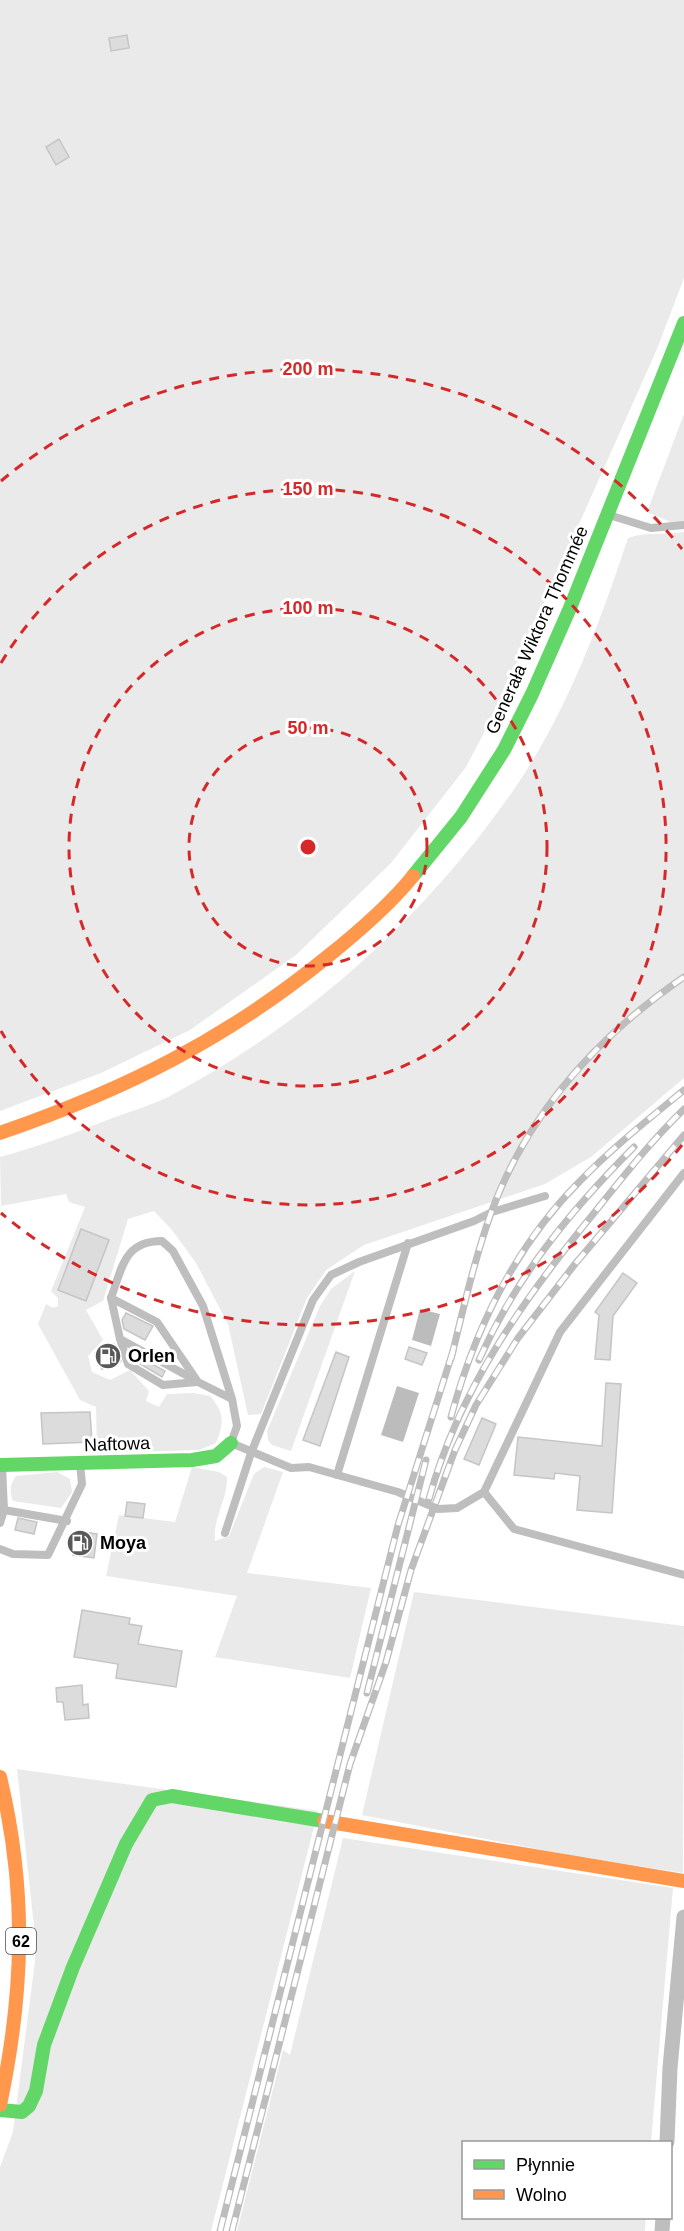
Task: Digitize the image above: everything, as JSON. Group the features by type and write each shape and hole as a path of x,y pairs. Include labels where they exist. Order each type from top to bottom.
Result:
{"main road":[{"name":"Generała Wiktora Thommée","path":"0,1133 99,1099 159,1071 213,1040 313,970 390,899 445,835 503,751 558,637 684,323"},
{"name":"Naftowa","path":"1,1465 192,1460 216,1456 231,1443"},
{"name":"62","path":"0,1777 15,1849 21,1911 22,1966 15,2028 0,2105"},
{"path":"0,2110 22,2112 32,2102 39,2080 39,2060 64,1988 128,1840 152,1800 172,1796 684,1881"}],"street":[{"path":"667,2141 670,2068 684,1917"}],"lane":[{"path":"608,514 651,528 684,525"},
{"path":"198,1382 163,1385 128,1364 111,1298 126,1258 135,1246 147,1241 162,1241 173,1251 203,1306 232,1399 237,1426 231,1443 291,1468 309,1467 398,1492 438,1509 457,1508 484,1492 560,1332 684,1173"},
{"path":"225,1533 251,1453 313,1300 331,1275 474,1221 492,1212 545,1196"},
{"path":"337,1475 408,1244"},
{"path":"111,1298 157,1322 198,1382"},
{"path":"120,1339 232,1399"},
{"path":"0,1550 13,1554 48,1555 67,1521 82,1484 80,1463"},
{"path":"0,1523 4,1510 1,1465"},
{"path":"484,1492 514,1529 684,1575"},
{"path":"4,1510 67,1521"}],"shaded area":[{"path":"0,0 684,0 684,278 657,349 497,708 466,767 391,863 296,955 190,1030 101,1073 0,1111"},
{"path":"684,414 684,528 647,512"},
{"path":"684,532 684,1078 591,1157 545,1184 364,1245 326,1270 307,1298 261,1414 248,1415 228,1324 196,1263 172,1230 154,1211 128,1219 103,1301 86,1310 103,1340 88,1356 92,1372 110,1380 130,1370 149,1391 146,1401 159,1407 167,1394 194,1393 210,1396 221,1413 222,1424 216,1443 199,1450 97,1453 96,1407 80,1400 38,1324 46,1304 53,1308 58,1306 58,1298 51,1291 85,1207 69,1202 66,1194 1,1206 0,1157 60,1138 170,1096 222,1066 272,1033 320,998 365,959 408,918 448,874 521,779 569,692 607,600 628,538"},
{"path":"355,1271 291,1451 272,1445 268,1440 267,1431 320,1306 331,1289"},
{"path":"420,1309 440,1314 431,1346 412,1340"},
{"path":"397,1386 419,1393 403,1442 381,1435"},
{"path":"192,1467 219,1472 227,1477 216,1525 215,1541 229,1536 254,1474 264,1467 283,1472 247,1573 371,1588 350,1678 215,1657 237,1596 106,1576 119,1515 175,1522"},
{"path":"57,1472 70,1479 72,1492 61,1508 13,1501 11,1488 16,1476"},
{"path":"414,1592 684,1626 683,1873 568,1855 362,1815"},
{"path":"17,1769 318,1811 211,2231 0,2231 0,2167 13,2132 35,1961 35,1936"},
{"path":"343,1838 673,1888 651,2141 462,2141 462,2219 646,2219 645,2231 237,2231 283,2050 290,2055"}],"building":[{"path":"127,35 129,48 111,51 109,38"},
{"path":"59,139 69,157 56,165 46,147"},
{"path":"81,1229 109,1240 86,1301 58,1290"},
{"path":"623,1273 637,1283 613,1316 610,1360 595,1359 599,1315 595,1312"},
{"path":"126,1313 153,1326 145,1340 124,1329 122,1320"},
{"name":"Orlen","path":"114,1344 121,1361 102,1369 95,1353"},
{"path":"409,1347 427,1353 422,1365 405,1359"},
{"path":"336,1352 349,1357 320,1446 303,1440"},
{"path":"138,1356 165,1371 162,1377 135,1361"},
{"path":"606,1383 621,1384 612,1513 577,1510 580,1476 555,1473 554,1479 514,1475 518,1437 602,1446"},
{"path":"90,1412 92,1442 43,1444 41,1413"},
{"path":"482,1418 496,1424 479,1465 464,1459"},
{"path":"127,1502 145,1504 143,1518 125,1516"},
{"path":"18,1518 37,1522 34,1534 15,1530"},
{"path":"76,1531 97,1534 94,1558 73,1555"},
{"path":"82,1610 130,1618 129,1624 142,1626 138,1644 182,1651 176,1687 116,1678 118,1664 74,1657"},
{"path":"82,1685 83,1705 88,1704 89,1718 65,1720 63,1702 57,1702 56,1688"}],"railway":[{"path":"451,1359 474,1267 491,1213 524,1143 545,1110 595,1051 652,1000 684,977"},
{"path":"451,1417 485,1320 500,1290 536,1232 557,1205 593,1168 684,1090"},
{"path":"429,1499 457,1420 496,1347 542,1279 568,1246 649,1146 684,1109"},
{"path":"232,2231 350,1764 386,1662 411,1570 455,1450 476,1405 518,1338 575,1264 684,1135"},
{"path":"479,1360 510,1301 546,1246 610,1171 634,1147"},
{"path":"220,2231 398,1525 453,1351"},
{"path":"367,1693 426,1460"}],"traffic: fast":[{"path":"413,876 461,817 504,750 532,694 570,608 684,323"},
{"path":"0,1465 192,1460 216,1456 231,1443"},
{"path":"0,2110 22,2112 29,2106 36,2091 44,2045 73,1967 126,1844 152,1800 172,1796 324,1821"}],"traffic: slow":[{"path":"0,1133 89,1099 172,1060 211,1038 289,987 327,957 361,929 413,876"},
{"path":"0,1777 15,1860 19,1941 14,2022 0,2105"},
{"path":"324,1821 684,1881"}],"place":[{"name":"Orlen","path":"108,1356"},
{"name":"Moya","path":"80,1543"}]}
